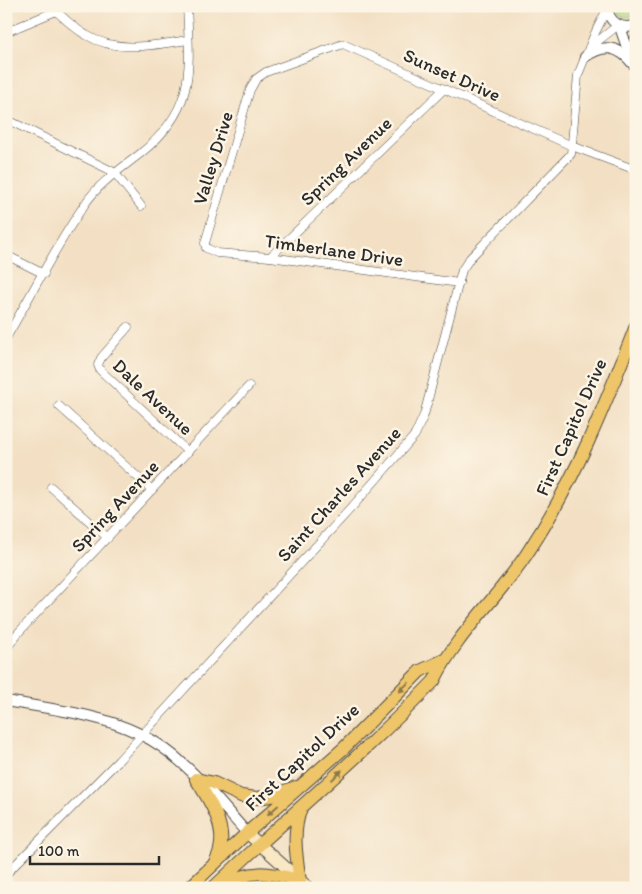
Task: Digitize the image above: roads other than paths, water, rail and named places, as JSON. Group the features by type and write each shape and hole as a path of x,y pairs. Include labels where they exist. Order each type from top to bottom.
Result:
{"main road":[{"name":"First Capitol Drive","path":"213,888 259,844 301,808 434,681 444,660 511,578 559,503 594,432 636,326"},
{"name":"First Capitol Drive","path":"189,888 247,832 344,748 420,671 444,660"},
{"path":"196,779 214,783 241,796 257,798 271,796 305,782"},
{"path":"196,779 216,811 221,831 219,855 215,862"},
{"path":"301,808 295,822 294,837 304,884"},
{"path":"247,832 304,884"},
{"path":"221,888 236,878 256,873 273,873 304,884"}],"street":[{"path":"6,338 85,204 114,172 153,143 178,110 187,86 187,6"},
{"path":"6,32 55,8 86,35 120,46 138,48 188,40"},
{"path":"607,8 611,19 619,26 635,67"},
{"name":"Saint Charles Avenue","path":"6,874 142,735 352,508 415,435 424,414 462,270 470,258 568,160 572,146 578,75 607,8"},
{"path":"587,52 619,26 636,25"},
{"path":"635,67 636,38"},
{"name":"Sunset Drive","path":"256,79 266,72 343,44 572,146 636,170"},
{"path":"587,52 608,47 621,50 635,67"},
{"name":"Valley Drive","path":"206,248 205,243 220,191 250,90 256,79"},
{"name":"Spring Avenue","path":"270,256 444,89"},
{"path":"6,119 114,172 141,206"},
{"name":"Timberlane Drive","path":"206,248 217,252 270,256 459,283"},
{"path":"6,255 44,274"},
{"name":"Dale Avenue","path":"128,327 101,358 98,365 100,370 188,452"},
{"name":"Spring Avenue","path":"6,649 18,633 249,386"},
{"path":"60,406 152,490"},
{"path":"51,487 108,538"},
{"path":"6,701 88,716 142,735 174,757 247,832"}]}
